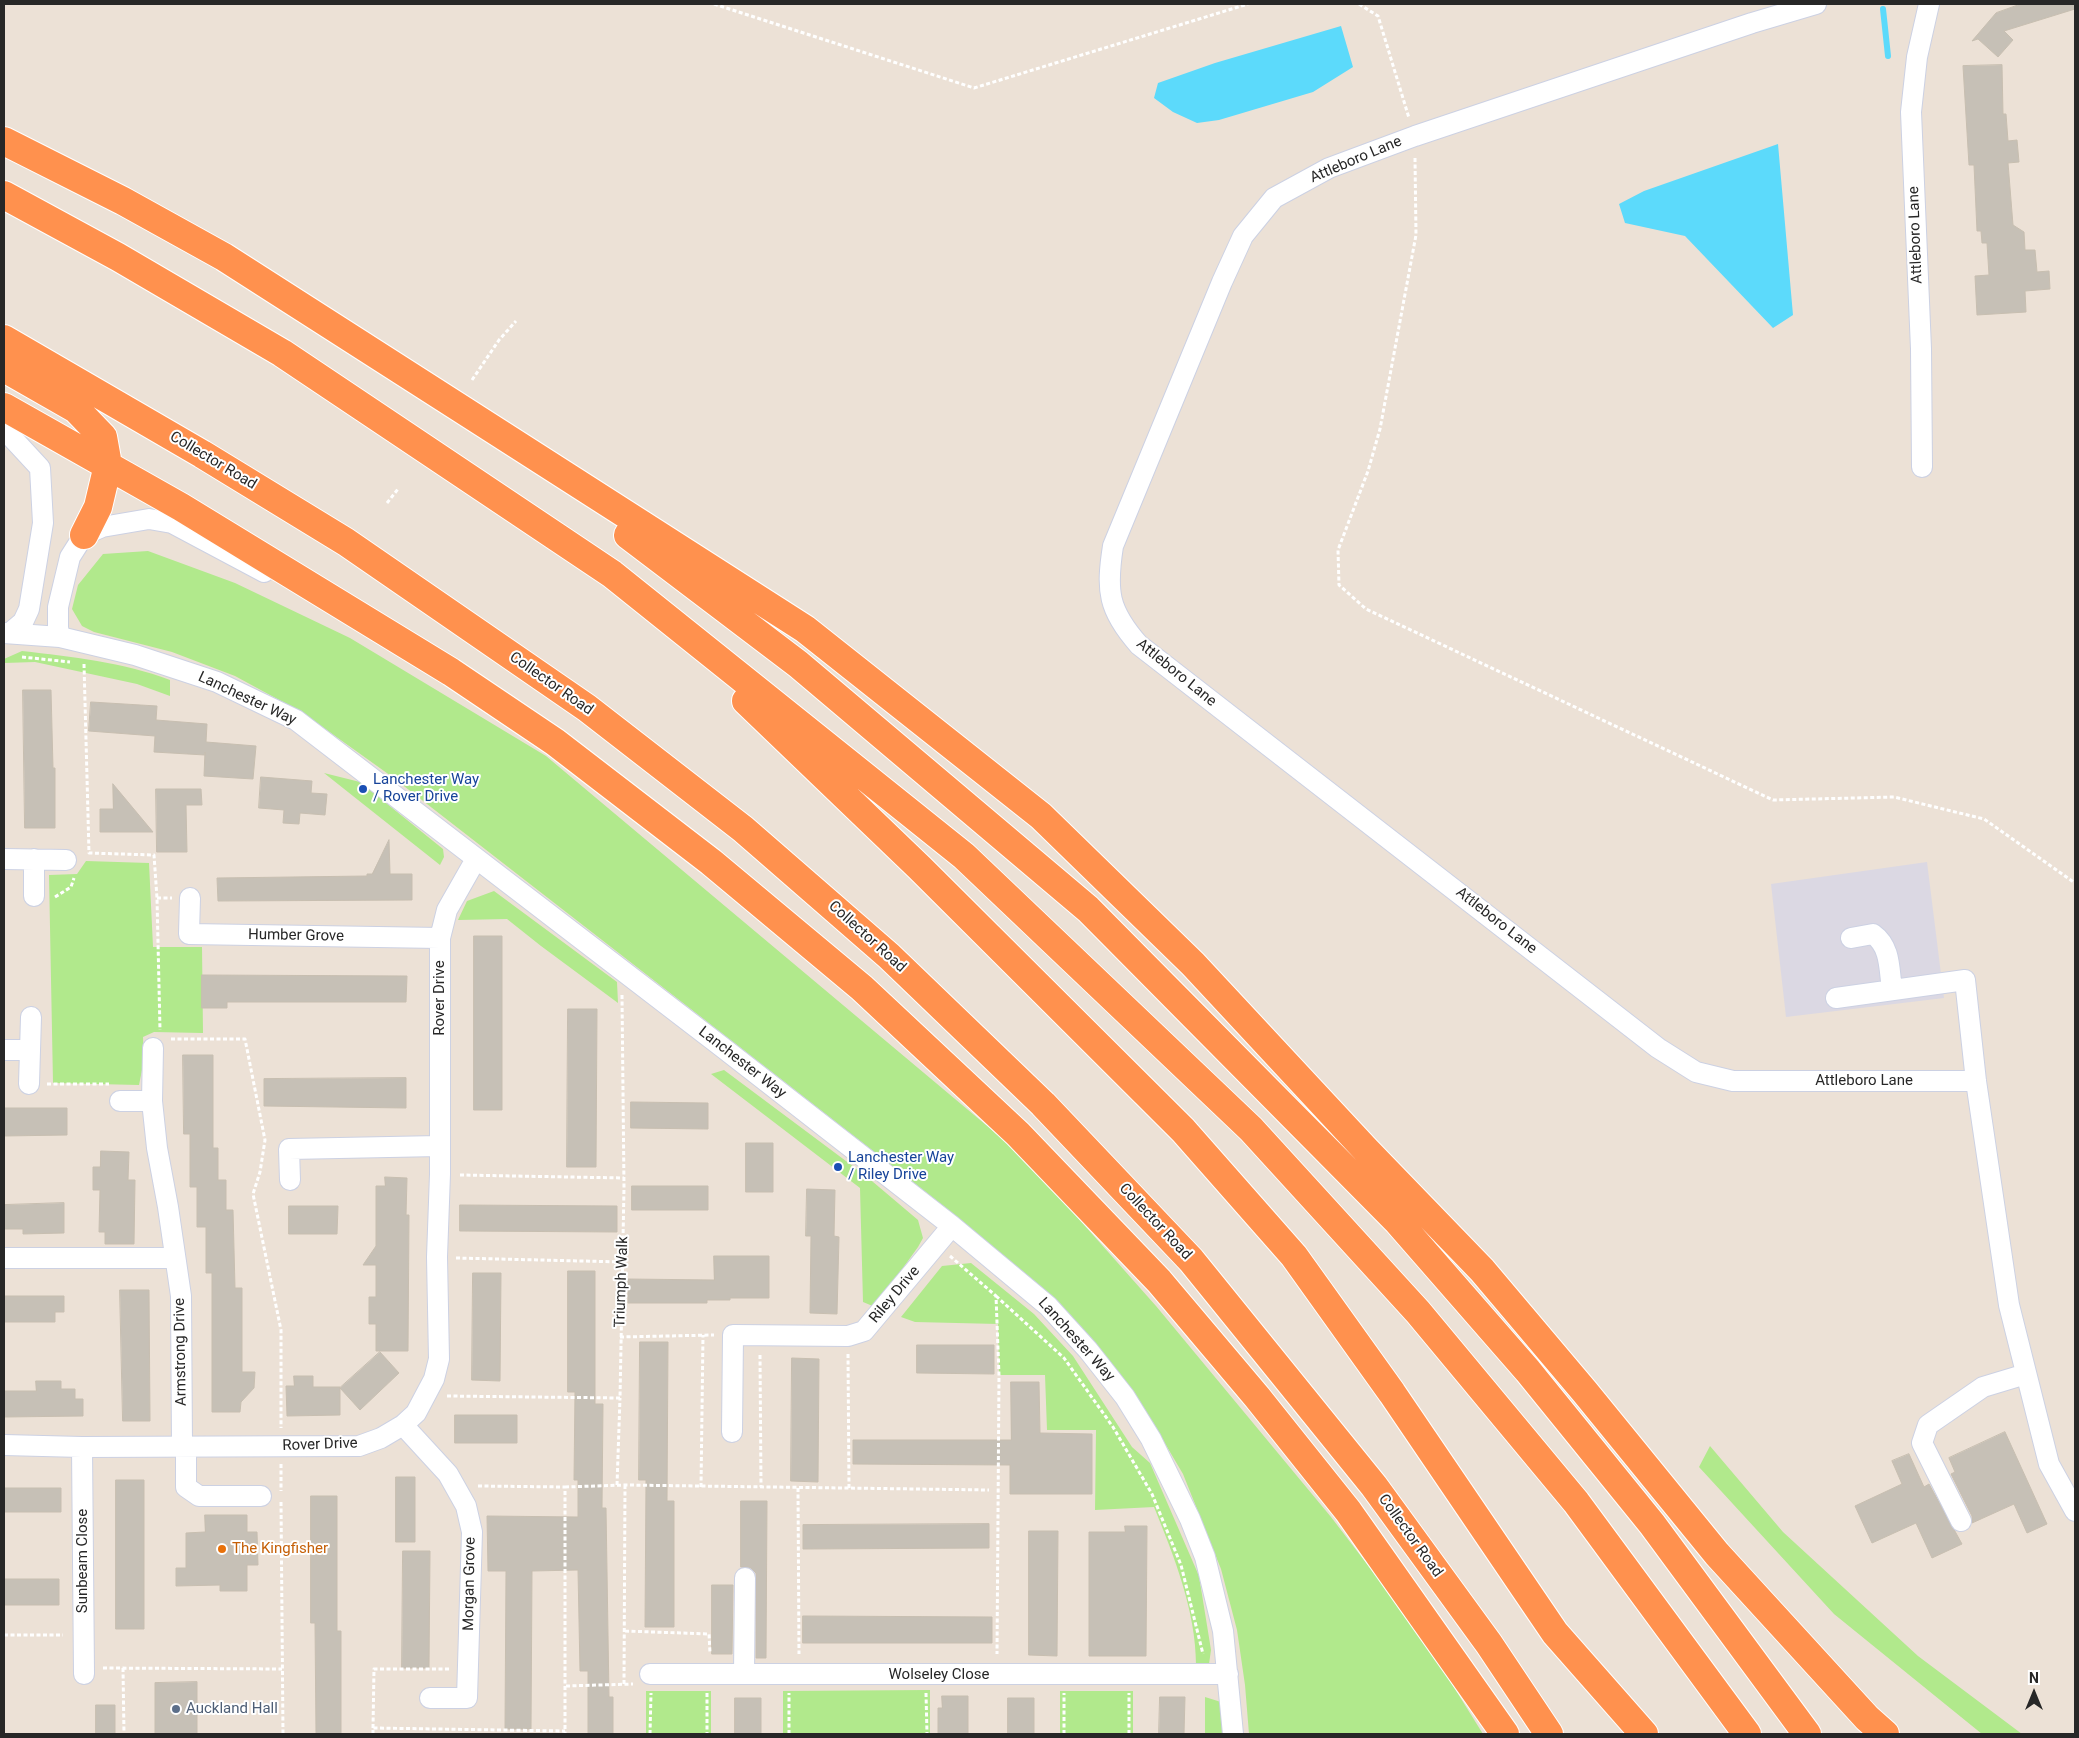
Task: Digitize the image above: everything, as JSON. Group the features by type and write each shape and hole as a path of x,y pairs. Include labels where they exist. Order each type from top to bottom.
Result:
{"highway":[{"path":"4,140 124,202 224,257 805,629 1041,816 1193,964 1366,1150 1482,1270 1585,1392 1717,1554 1867,1718 1885,1734"},
{"path":"4,195 118,257 282,353 612,574 964,856 1251,1129 1418,1312 1570,1494 1747,1734"},
{"name":"Collector Road","path":"4,339 202,454 346,542 587,708 742,829 889,956 1043,1104 1191,1260 1374,1486 1489,1644 1549,1734"},
{"path":"4,368 76,410 103,437 108,465 98,507 84,535"},
{"path":"4,407 189,512 451,672 555,742 711,862 862,988 1018,1134 1159,1281 1257,1397 1348,1512 1505,1734"},
{"path":"463,411 798,664 1095,916 1398,1222 1528,1371 1652,1524 1807,1734"},
{"path":"612,574 920,868 1183,1130 1294,1256 1392,1392 1555,1633 1644,1734"}],"street":[{"name":"Attleboro Lane","path":"1816,4 1752,22 1415,136 1329,168 1274,198 1243,236 1222,282 1113,546 1109,571 1111,600 1122,626 1139,645 1658,1048 1696,1072 1733,1081 1976,1082"},
{"name":"Attleboro Lane","path":"1922,467 1921,349 1911,112 1916,57 1929,4"},
{"path":"4,429 40,468 43,523 29,609 23,622 7,633"},
{"path":"60,637 58,607 70,556 84,535 102,527 149,519 172,522 451,672"},
{"name":"Lanchester Way","path":"7,633 60,637 135,655 217,682 296,720 952,1226 1048,1306 1088,1350 1126,1397 1163,1462 1190,1520 1205,1556 1223,1631 1233,1734"},
{"name":"Rover Drive","path":"4,1445 82,1447 359,1446 381,1438 403,1426 416,1413 434,1379 439,1359 437,1257 440,1174 440,938 446,910 476,858"},
{"path":"4,859 66,860"},
{"path":"34,859 34,896"},
{"name":"Humber Grove","path":"190,898 189,934 440,938"},
{"path":"1851,938 1873,934 1881,940 1887,952 1892,990"},
{"path":"1836,998 1965,980 1976,1082 2009,1305 2048,1464 2075,1512"},
{"path":"29,1084 31,1017"},
{"name":"Armstrong Drive","path":"157,1043 152,1101 157,1148 170,1214 181,1296 186,1487 199,1496 261,1496"},
{"path":"4,1050 29,1050"},
{"path":"120,1101 152,1101"},
{"path":"290,1180 289,1150 439,1146"},
{"name":"Riley Drive","path":"733,1335 848,1336 864,1331 952,1226"},
{"path":"4,1258 175,1258"},
{"path":"732,1432 733,1335"},
{"path":"1961,1521 1922,1443 1928,1425 1983,1387 2026,1374"},
{"name":"Morgan Grove","path":"403,1426 448,1474 466,1506 472,1532 467,1698 430,1698"},
{"name":"Sunbeam Close","path":"82,1447 84,1671"},
{"path":"744,1666 746,1578"},
{"name":"Wolseley Close","path":"650,1680 706,1674 744,1666 794,1674 1228,1674"}],"path":[{"path":"714,4 974,88 1248,4"},
{"path":"1359,4 1378,16 1415,136 1416,235 1380,429 1368,471 1338,550 1338,585 1366,609 1774,800 1894,797 1984,819 2075,883"},
{"path":"472,380 499,340 516,321"},
{"path":"387,503 398,489"},
{"path":"13,656 85,664 89,853 154,855 157,898 157,1043 245,1039 265,1140 260,1172 253,1194 281,1330 282,1734"},
{"name":"Triumph Walk","path":"617,1486 624,1178 622,970"},
{"path":"29,1084 120,1084 120,1101"},
{"path":"440,1174 624,1178"},
{"path":"936,1244 1064,1358 1113,1427 1152,1494 1181,1565 1199,1644 1204,1657"},
{"path":"437,1257 623,1262"},
{"path":"996,1296 999,1375 997,1675"},
{"path":"760,1334 761,1487"},
{"path":"701,1486 702,1335"},
{"path":"620,1337 733,1335"},
{"path":"848,1336 848,1488"},
{"path":"424,1396 620,1398"},
{"path":"455,1486 701,1486 989,1490"},
{"path":"373,1728 565,1732 565,1486"},
{"path":"624,1684 625,1486"},
{"path":"789,1734 794,1674 798,1488"},
{"path":"625,1632 709,1634 710,1657 744,1666"},
{"path":"4,1635 83,1636"},
{"path":"84,1671 123,1668 282,1669"},
{"path":"123,1668 124,1734"},
{"path":"373,1734 374,1669 468,1669"},
{"path":"706,1674 707,1734"},
{"path":"926,1674 926,1734"},
{"path":"1064,1674 1064,1734"},
{"path":"1129,1674 1129,1734"},
{"path":"566,1686 624,1684 650,1680 650,1734"}],"shaded area":[{"path":"1927,862 1944,998 1786,1017 1771,884"}],"green space":[{"path":"148,551 235,583 350,638 546,756 1023,1156 1156,1306 1331,1517 1422,1636 1483,1734 1249,1734 1245,1685 1237,1630 1221,1569 1183,1474 1147,1413 1091,1339 1044,1289 946,1208 391,776 303,713 235,676 172,652 94,632 82,626 72,609 78,585 103,554"},
{"path":"22,651 116,664 152,674 170,680 170,696 137,684 35,662 4,663 4,659"},
{"path":"324,773 360,782 443,849 444,857 440,865"},
{"path":"86,861 149,863 153,947 202,947 203,1033 154,1032 143,1037 144,1060 139,1085 53,1083 49,875 77,874"},
{"path":"494,891 617,982 618,1003 507,919 458,920 467,901"},
{"path":"724,1070 866,1176 918,1220 923,1238 875,1307 863,1302 860,1188 711,1074"},
{"path":"971,1263 1034,1314 1073,1356 1132,1447 1150,1463 1199,1576 1211,1650 1209,1664 1196,1665 1195,1645 1188,1604 1176,1564 1154,1507 1095,1510 1096,1430 1047,1430 1045,1375 999,1375 998,1324 915,1322 901,1317 942,1266"},
{"path":"1710,1446 1783,1532 1918,1656 2022,1734 1982,1734 1834,1614 1699,1467"},
{"path":"930,1690 930,1734 783,1734 783,1691"},
{"path":"646,1691 711,1691 711,1734 646,1734"},
{"path":"1060,1691 1133,1691 1133,1734 1060,1734"},
{"path":"1205,1697 1221,1702 1222,1734 1205,1734"}],"water":[{"path":"1341,26 1353,67 1313,92 1219,120 1197,123 1173,112 1154,98 1158,83 1215,63"},
{"path":"1778,144 1793,315 1773,328 1685,236 1625,223 1619,204 1644,191"}],"building":[{"path":"2021,4 2075,4 2075,9 2004,31 2013,40 1998,57 1978,39 1972,41 1996,13"},
{"path":"2002,65 2003,114 2006,114 2008,141 2017,140 2019,162 2008,163 2013,225 2024,232 2025,250 2035,250 2037,272 2049,271 2050,289 2025,291 2026,312 1977,315 1975,276 1989,275 1987,243 1982,243 1981,231 1977,231 1974,165 1969,165 1963,66"},
{"path":"23,690 51,690 53,768 55,768 55,828 25,828"},
{"path":"91,702 157,706 156,720 207,724 206,742 256,746 253,779 204,776 205,755 154,752 155,736 89,731"},
{"path":"261,777 312,781 311,793 327,794 325,815 300,813 299,824 283,823 284,810 259,808"},
{"path":"113,784 153,832 100,832 100,809 113,809"},
{"path":"156,789 201,789 202,805 186,805 187,852 157,852"},
{"path":"389,840 390,874 412,874 412,900 218,901 217,878 367,876 367,874 372,874"},
{"path":"474,936 502,936 502,1110 474,1110"},
{"path":"202,975 407,976 406,1002 227,1002 227,1008 202,1008"},
{"path":"568,1009 597,1009 596,1167 567,1167"},
{"path":"183,1055 213,1055 213,1148 218,1148 218,1180 226,1180 226,1210 233,1210 235,1288 242,1288 242,1372 255,1372 254,1388 241,1402 240,1412 212,1412 212,1273 206,1273 206,1227 197,1227 197,1187 190,1187 190,1134 184,1134"},
{"path":"406,1078 406,1108 264,1106 264,1079"},
{"path":"631,1102 708,1103 708,1129 631,1128"},
{"path":"4,1108 67,1108 67,1135 4,1136"},
{"path":"746,1143 773,1143 773,1192 746,1192"},
{"path":"101,1151 129,1152 128,1180 135,1180 134,1244 105,1244 105,1232 99,1232 100,1190 93,1190 93,1167 100,1167"},
{"path":"385,1177 407,1178 406,1215 409,1215 408,1351 376,1351 376,1324 369,1324 369,1297 376,1297 376,1265 363,1265 376,1246 376,1186 385,1186"},
{"path":"632,1186 708,1186 708,1210 632,1210"},
{"path":"807,1189 835,1190 834,1236 839,1237 837,1314 810,1313 811,1236 806,1236"},
{"path":"64,1203 64,1233 23,1234 23,1229 4,1229 4,1205"},
{"path":"460,1205 617,1206 617,1232 460,1231"},
{"path":"289,1206 338,1206 337,1234 289,1234"},
{"path":"714,1256 769,1256 769,1298 730,1298 730,1300 707,1300 707,1303 628,1303 628,1279 714,1280"},
{"path":"568,1271 595,1271 595,1404 603,1404 602,1508 606,1508 609,1697 613,1697 613,1734 588,1734 588,1671 580,1671 578,1570 532,1571 531,1729 505,1729 506,1571 488,1571 487,1516 578,1517 578,1480 574,1480 575,1392 568,1392"},
{"path":"473,1273 501,1273 500,1381 472,1380"},
{"path":"120,1290 149,1290 150,1421 123,1421"},
{"path":"4,1296 64,1296 64,1312 55,1312 55,1322 4,1322"},
{"path":"640,1342 668,1342 667,1501 674,1501 674,1627 645,1627 646,1480 639,1480"},
{"path":"917,1345 994,1345 994,1374 917,1373"},
{"path":"380,1352 399,1373 360,1410 340,1388"},
{"path":"792,1358 819,1359 818,1482 791,1481"},
{"path":"294,1376 313,1376 313,1387 340,1387 340,1415 287,1416 286,1386 294,1386"},
{"path":"36,1381 61,1381 61,1389 75,1389 75,1399 83,1399 83,1416 4,1417 4,1391 36,1391"},
{"path":"1011,1382 1039,1382 1040,1433 1092,1434 1092,1494 1010,1494 1010,1465 853,1464 853,1440 1011,1440"},
{"path":"455,1415 517,1415 517,1443 455,1443"},
{"path":"2005,1432 2047,1524 2027,1533 2014,1504 1972,1523 1972,1516 1951,1474 1955,1472 1949,1458"},
{"path":"1909,1454 1924,1487 1929,1484 1962,1544 1932,1558 1916,1523 1872,1543 1855,1506 1902,1484 1892,1461"},
{"path":"396,1477 415,1477 415,1542 396,1542"},
{"path":"116,1480 144,1480 144,1629 116,1629"},
{"path":"4,1488 61,1488 61,1512 4,1512"},
{"path":"311,1496 337,1496 337,1631 341,1631 341,1734 316,1734 315,1623 311,1623"},
{"path":"741,1501 767,1501 766,1658 756,1658 756,1573 751,1568 741,1567"},
{"name":"The Kingfisher","path":"205,1515 247,1515 247,1532 257,1532 258,1565 247,1565 247,1591 220,1591 220,1585 176,1586 176,1568 186,1568 186,1533 205,1532"},
{"path":"989,1524 989,1548 803,1549 803,1525"},
{"path":"1125,1526 1147,1526 1146,1656 1089,1656 1089,1532 1125,1532"},
{"path":"1029,1531 1058,1531 1057,1656 1029,1655"},
{"path":"403,1551 430,1551 429,1668 402,1668"},
{"path":"4,1579 59,1579 59,1605 4,1605"},
{"path":"712,1585 733,1585 732,1654 712,1654"},
{"path":"803,1616 992,1617 992,1643 803,1643"},
{"name":"Auckland Hall","path":"197,1682 197,1734 155,1734 155,1683"},
{"path":"942,1696 968,1696 968,1734 938,1734 938,1708 942,1708"},
{"path":"1160,1697 1185,1697 1184,1734 1159,1734"},
{"path":"735,1698 761,1698 761,1734 735,1734"},
{"path":"1008,1698 1034,1698 1034,1734 1008,1734"},
{"path":"96,1705 115,1705 115,1734 96,1734"}],"waterway":[{"path":"1883,9 1888,56"}],"place":[{"name":"Lanchester Way / Rover Drive","path":"363,789"},
{"name":"Lanchester Way / Riley Drive","path":"838,1167"},
{"name":"The Kingfisher","path":"222,1549"},
{"name":"Auckland Hall","path":"176,1709"}]}
